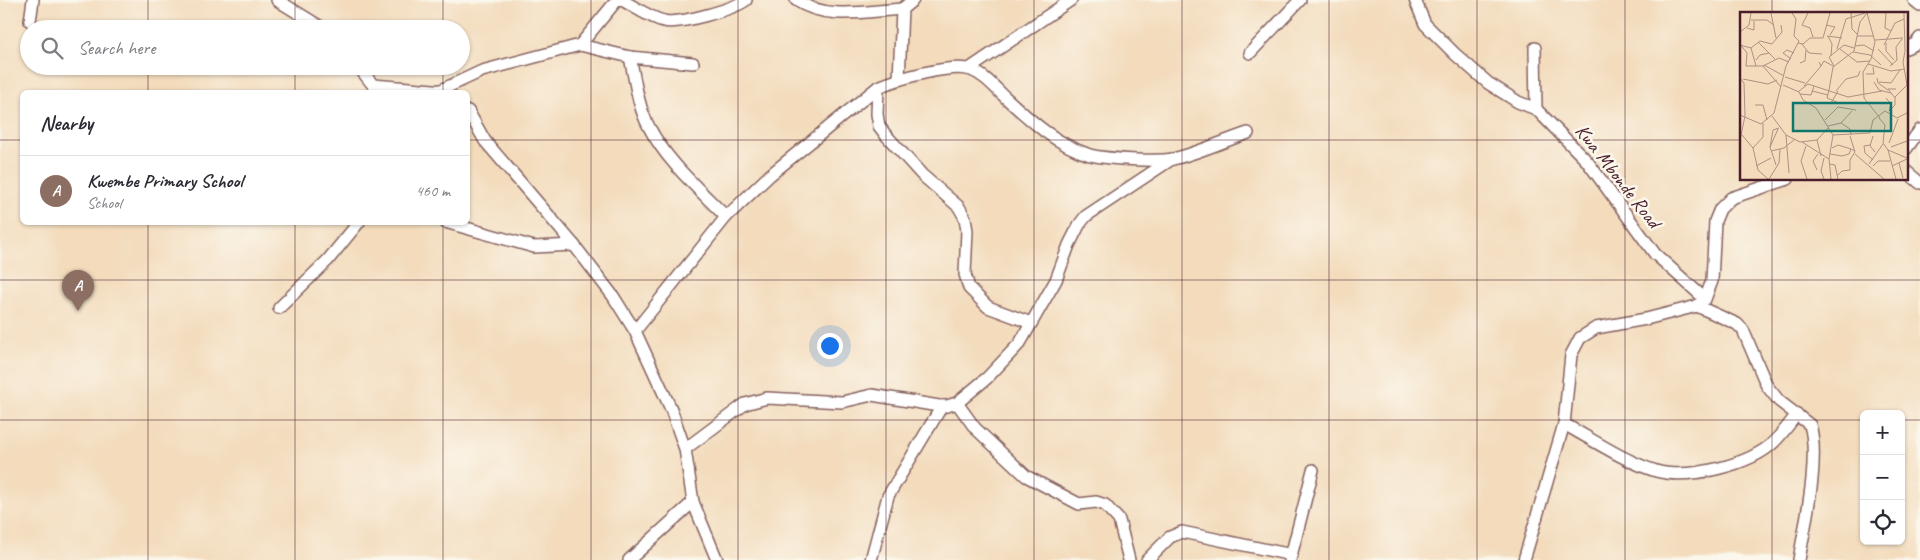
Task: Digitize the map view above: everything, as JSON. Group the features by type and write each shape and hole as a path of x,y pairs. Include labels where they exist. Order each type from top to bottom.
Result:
{"street":[{"path":"30,20 33,0"},
{"path":"277,0 309,20"},
{"path":"580,45 617,0"},
{"path":"622,0 667,22 722,11 738,6 746,0"},
{"path":"796,0 807,8 843,13 902,9 913,0"},
{"path":"635,331 726,218 770,176 878,87 899,79 936,71 969,69 1071,0"},
{"path":"1250,53 1300,0"},
{"name":"Kwa Mbonde Road","path":"1414,0 1425,24 1455,54 1488,83 1518,102 1536,109 1587,161 1655,254 1701,302 1743,330 1767,386 1779,401 1810,425 1813,444 1811,483 1799,560"},
{"path":"1914,0 1920,5"},
{"path":"899,79 902,9"},
{"path":"1908,47 1915,44 1920,38"},
{"path":"447,90 482,71 580,45 630,57 693,63"},
{"path":"1535,48 1536,109"},
{"path":"630,57 643,111 655,138 670,158 726,218"},
{"path":"969,69 984,77 1037,127 1090,155 1172,159"},
{"path":"363,75 372,89 408,90"},
{"path":"878,87 877,114 880,126 885,134 922,176 959,207 965,218 967,231 965,274 969,288 988,306 1031,323"},
{"path":"470,115 485,141 574,245 613,296 635,331 671,409 686,449 693,502 717,560"},
{"path":"1908,146 1920,130"},
{"path":"686,449 745,404 755,400 783,399 842,402 872,395 942,406 957,403 987,378 1020,343 1056,280 1079,224 1095,209 1172,159 1248,133"},
{"path":"1908,173 1920,183"},
{"path":"1524,560 1564,424 1571,355 1580,338 1596,328 1661,316 1701,302 1712,281 1715,221 1720,209 1731,198 1785,180"},
{"path":"279,308 328,260 357,225"},
{"path":"456,225 534,247 574,245"},
{"path":"957,403 975,428 1026,476 1079,504 1096,502 1105,505 1119,520 1130,560"},
{"path":"871,560 888,496 942,406"},
{"path":"1564,424 1643,466 1675,474 1694,473 1748,458 1775,441 1797,414"},
{"path":"1147,560 1170,537 1182,532 1291,557 1312,470"},
{"path":"629,560 693,502"}],"place":[{"name":"Kwembe Primary School","path":"78,311"}]}
